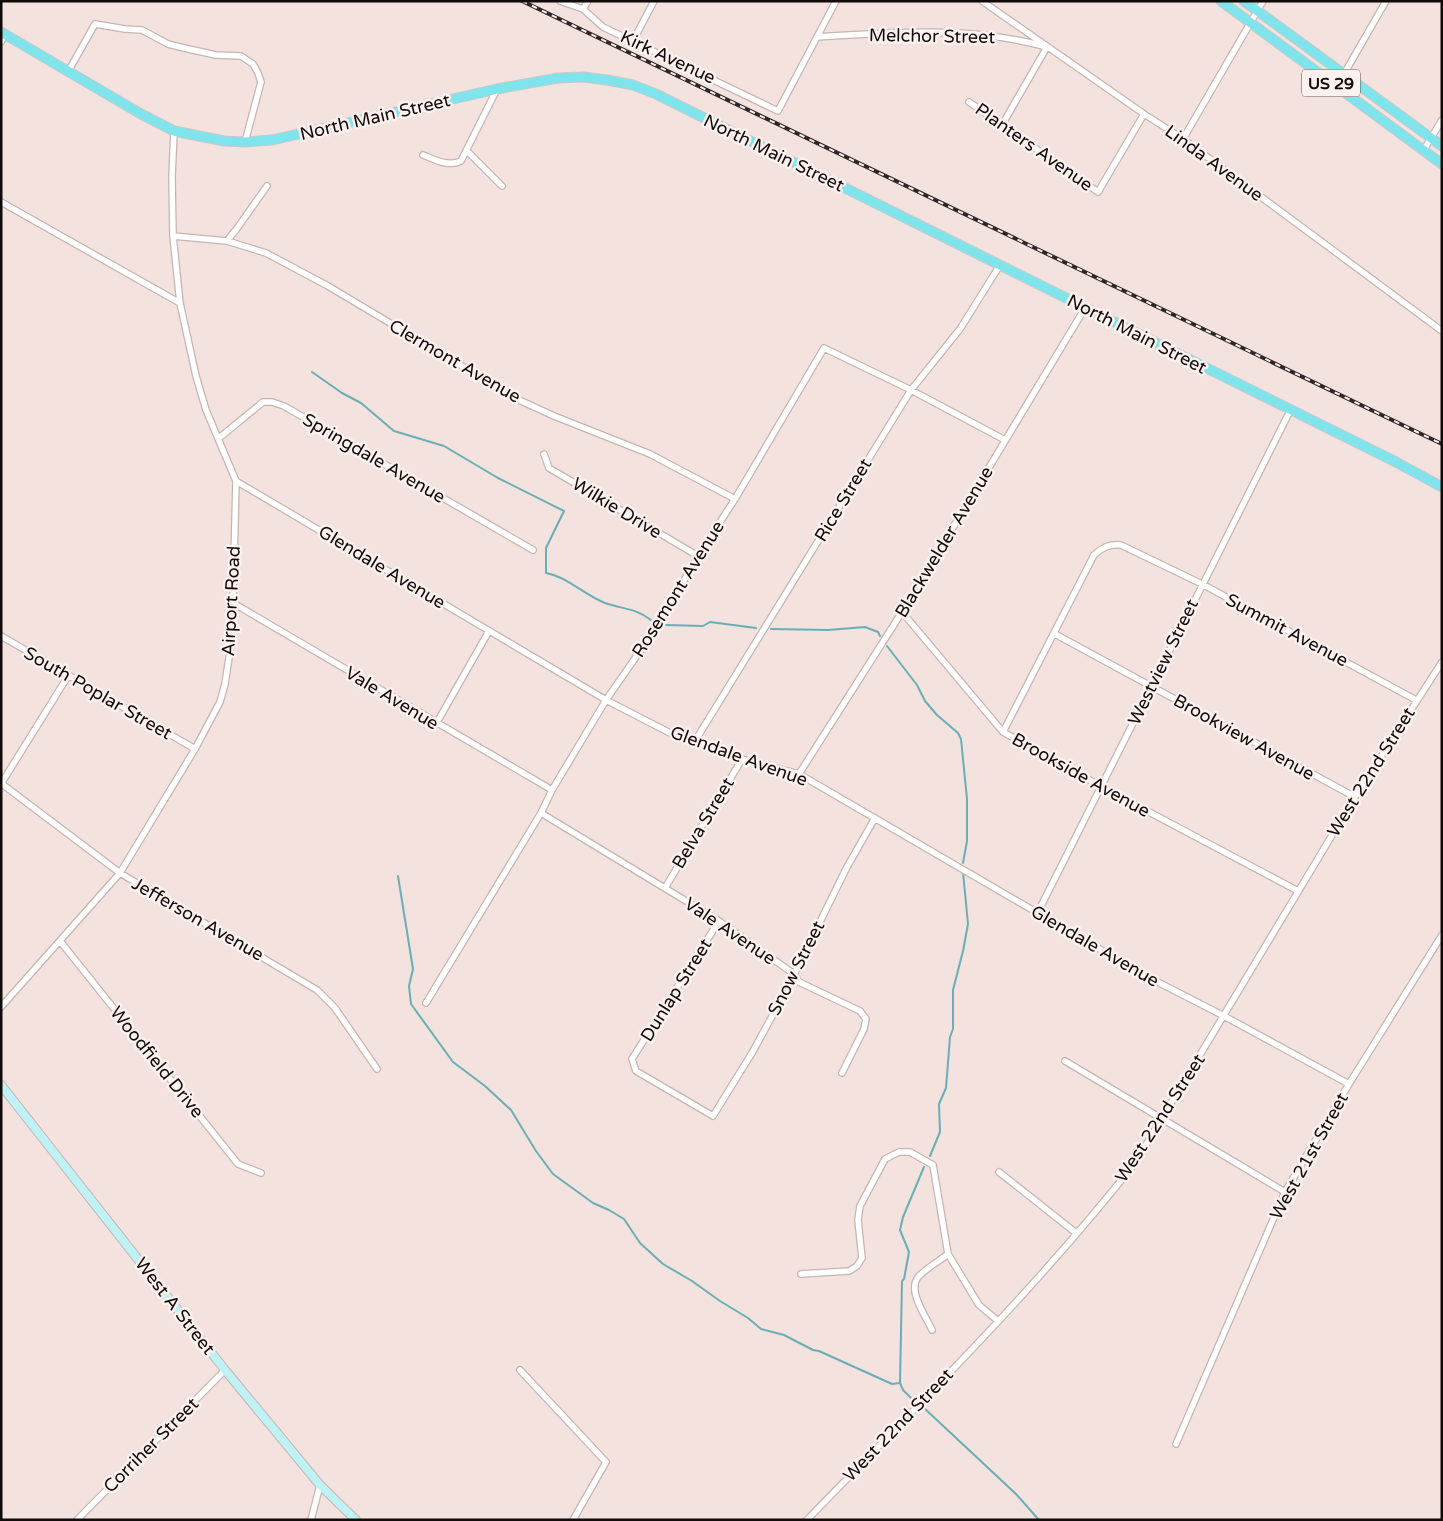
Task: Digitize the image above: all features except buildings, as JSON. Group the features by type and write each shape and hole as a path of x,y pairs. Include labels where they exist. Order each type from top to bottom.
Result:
{"main road":[{"name":"US 29","path":"1221,1 1442,164"},
{"name":"US 29","path":"1244,1 1442,146"},
{"name":"North Main Street","path":"3,36 69,70 141,114 174,131 206,139 245,142 272,140 497,89 558,78 584,77 633,85 665,99 1000,265 1290,411 1396,462 1442,487"}],"street":[{"name":"Kirk Avenue","path":"560,1 583,9 603,27 778,111 817,37"},
{"path":"583,9 588,1"},
{"path":"633,41 654,1"},
{"path":"817,37 836,1"},
{"name":"Linda Avenue","path":"982,1 1183,139 1442,331"},
{"path":"1183,139 1263,1"},
{"path":"1344,74 1386,1"},
{"path":"69,70 95,24 142,30 168,44 216,55 241,56 253,64 261,82 245,142"},
{"name":"Melchor Street","path":"817,37 888,33 966,34 1002,36 1047,47"},
{"path":"1002,125 1047,47"},
{"path":"423,155 448,164 455,164 461,161 497,89"},
{"name":"Planters Avenue","path":"969,102 1098,192 1144,114"},
{"path":"1423,151 1442,120"},
{"name":"Airport Road","path":"1,1007 120,873 195,749 220,702 222,693 230,651 236,481 206,410 196,376 180,303 173,236 172,177 174,131"},
{"path":"466,151 502,186"},
{"path":"227,241 267,186"},
{"path":"1,202 180,303"},
{"name":"Clermont Avenue","path":"173,236 227,241 266,253 519,400 650,454 735,498"},
{"name":"Rice Street","path":"695,741 911,390 960,329 1000,265"},
{"name":"Blackwelder Avenue","path":"798,774 902,612 1085,308"},
{"name":"Rosemont Avenue","path":"426,1003 541,814 552,790 606,700 659,624 824,348 911,390 1005,440"},
{"name":"Springdale Avenue","path":"219,438 263,402 272,402 284,406 533,550"},
{"name":"Westview Street","path":"1037,914 1290,411"},
{"name":"Wilkie Drive","path":"544,454 550,468 698,556"},
{"name":"Glendale Avenue","path":"236,481 606,700 672,734 742,758 798,774 1144,975 1224,1016 1348,1084"},
{"name":"Summit Avenue","path":"1003,732 1094,555 1103,547 1112,544 1121,545 1202,584 1416,700"},
{"name":"Vale Avenue","path":"233,603 436,724 552,790"},
{"name":"Brookside Avenue","path":"902,612 1003,732 1298,891"},
{"path":"436,724 489,631"},
{"name":"Brookview Avenue","path":"1055,634 1355,797"},
{"name":"South Poplar Street","path":"1,636 195,749"},
{"name":"West 22nd Street","path":"807,1520 998,1321 1135,1163 1355,797 1442,662"},
{"path":"2,784 68,676"},
{"name":"Belva Street","path":"665,888 742,758"},
{"name":"Jefferson Avenue","path":"2,784 120,873 317,990 335,1008 377,1069"},
{"name":"Vale Avenue","path":"541,814 719,921 794,974 800,982 860,1012 866,1019 864,1029 842,1073"},
{"name":"Snow Street","path":"713,1116 787,989 847,867 876,818"},
{"name":"Dunlap Street","path":"713,1116 636,1071 632,1058 719,921"},
{"name":"West 21st Street","path":"1176,1444 1285,1192 1348,1084 1442,935"},
{"name":"Woodfield Drive","path":"60,940 238,1164 261,1174"},
{"path":"1065,1061 1285,1192"},
{"name":"West A Street","path":"1,1085 225,1370 320,1485 356,1520"},
{"path":"801,1274 849,1271 857,1266 862,1258 858,1220 860,1206 885,1159 899,1152 910,1152 933,1165 948,1254 979,1305 998,1321"},
{"path":"999,1172 1076,1233"},
{"path":"932,1330 916,1297 914,1286 918,1277 948,1254"},
{"name":"Corriher Street","path":"77,1520 225,1370"},
{"path":"520,1370 606,1462 573,1520"},
{"path":"311,1520 320,1485"}],"waterway":[{"path":"312,372 342,393 361,403 394,431 444,446 498,478 564,511 546,548 546,573 562,578 597,600 634,611 651,620"},
{"path":"666,625 703,626 710,622 756,628"},
{"path":"771,629 828,630 865,627 878,632 880,636"},
{"path":"887,646 917,685 925,701 937,715 958,733 961,739 967,799 967,841 963,863"},
{"path":"930,1156 940,1132 939,1104 946,1088 950,1037 953,1029 953,990 968,924 963,872"},
{"path":"398,876 413,969 409,986 411,1004 453,1062 485,1086 511,1110 536,1151 553,1174 593,1203 624,1219 640,1243 663,1264 748,1318 761,1329 784,1335 813,1350 892,1384 900,1383"},
{"path":"911,1398 903,1390 900,1383 902,1281 909,1252 900,1230 903,1217 924,1167"},
{"path":"924,1408 1016,1494 1039,1520"}],"railway":[{"path":"522,1 1442,444"}]}
